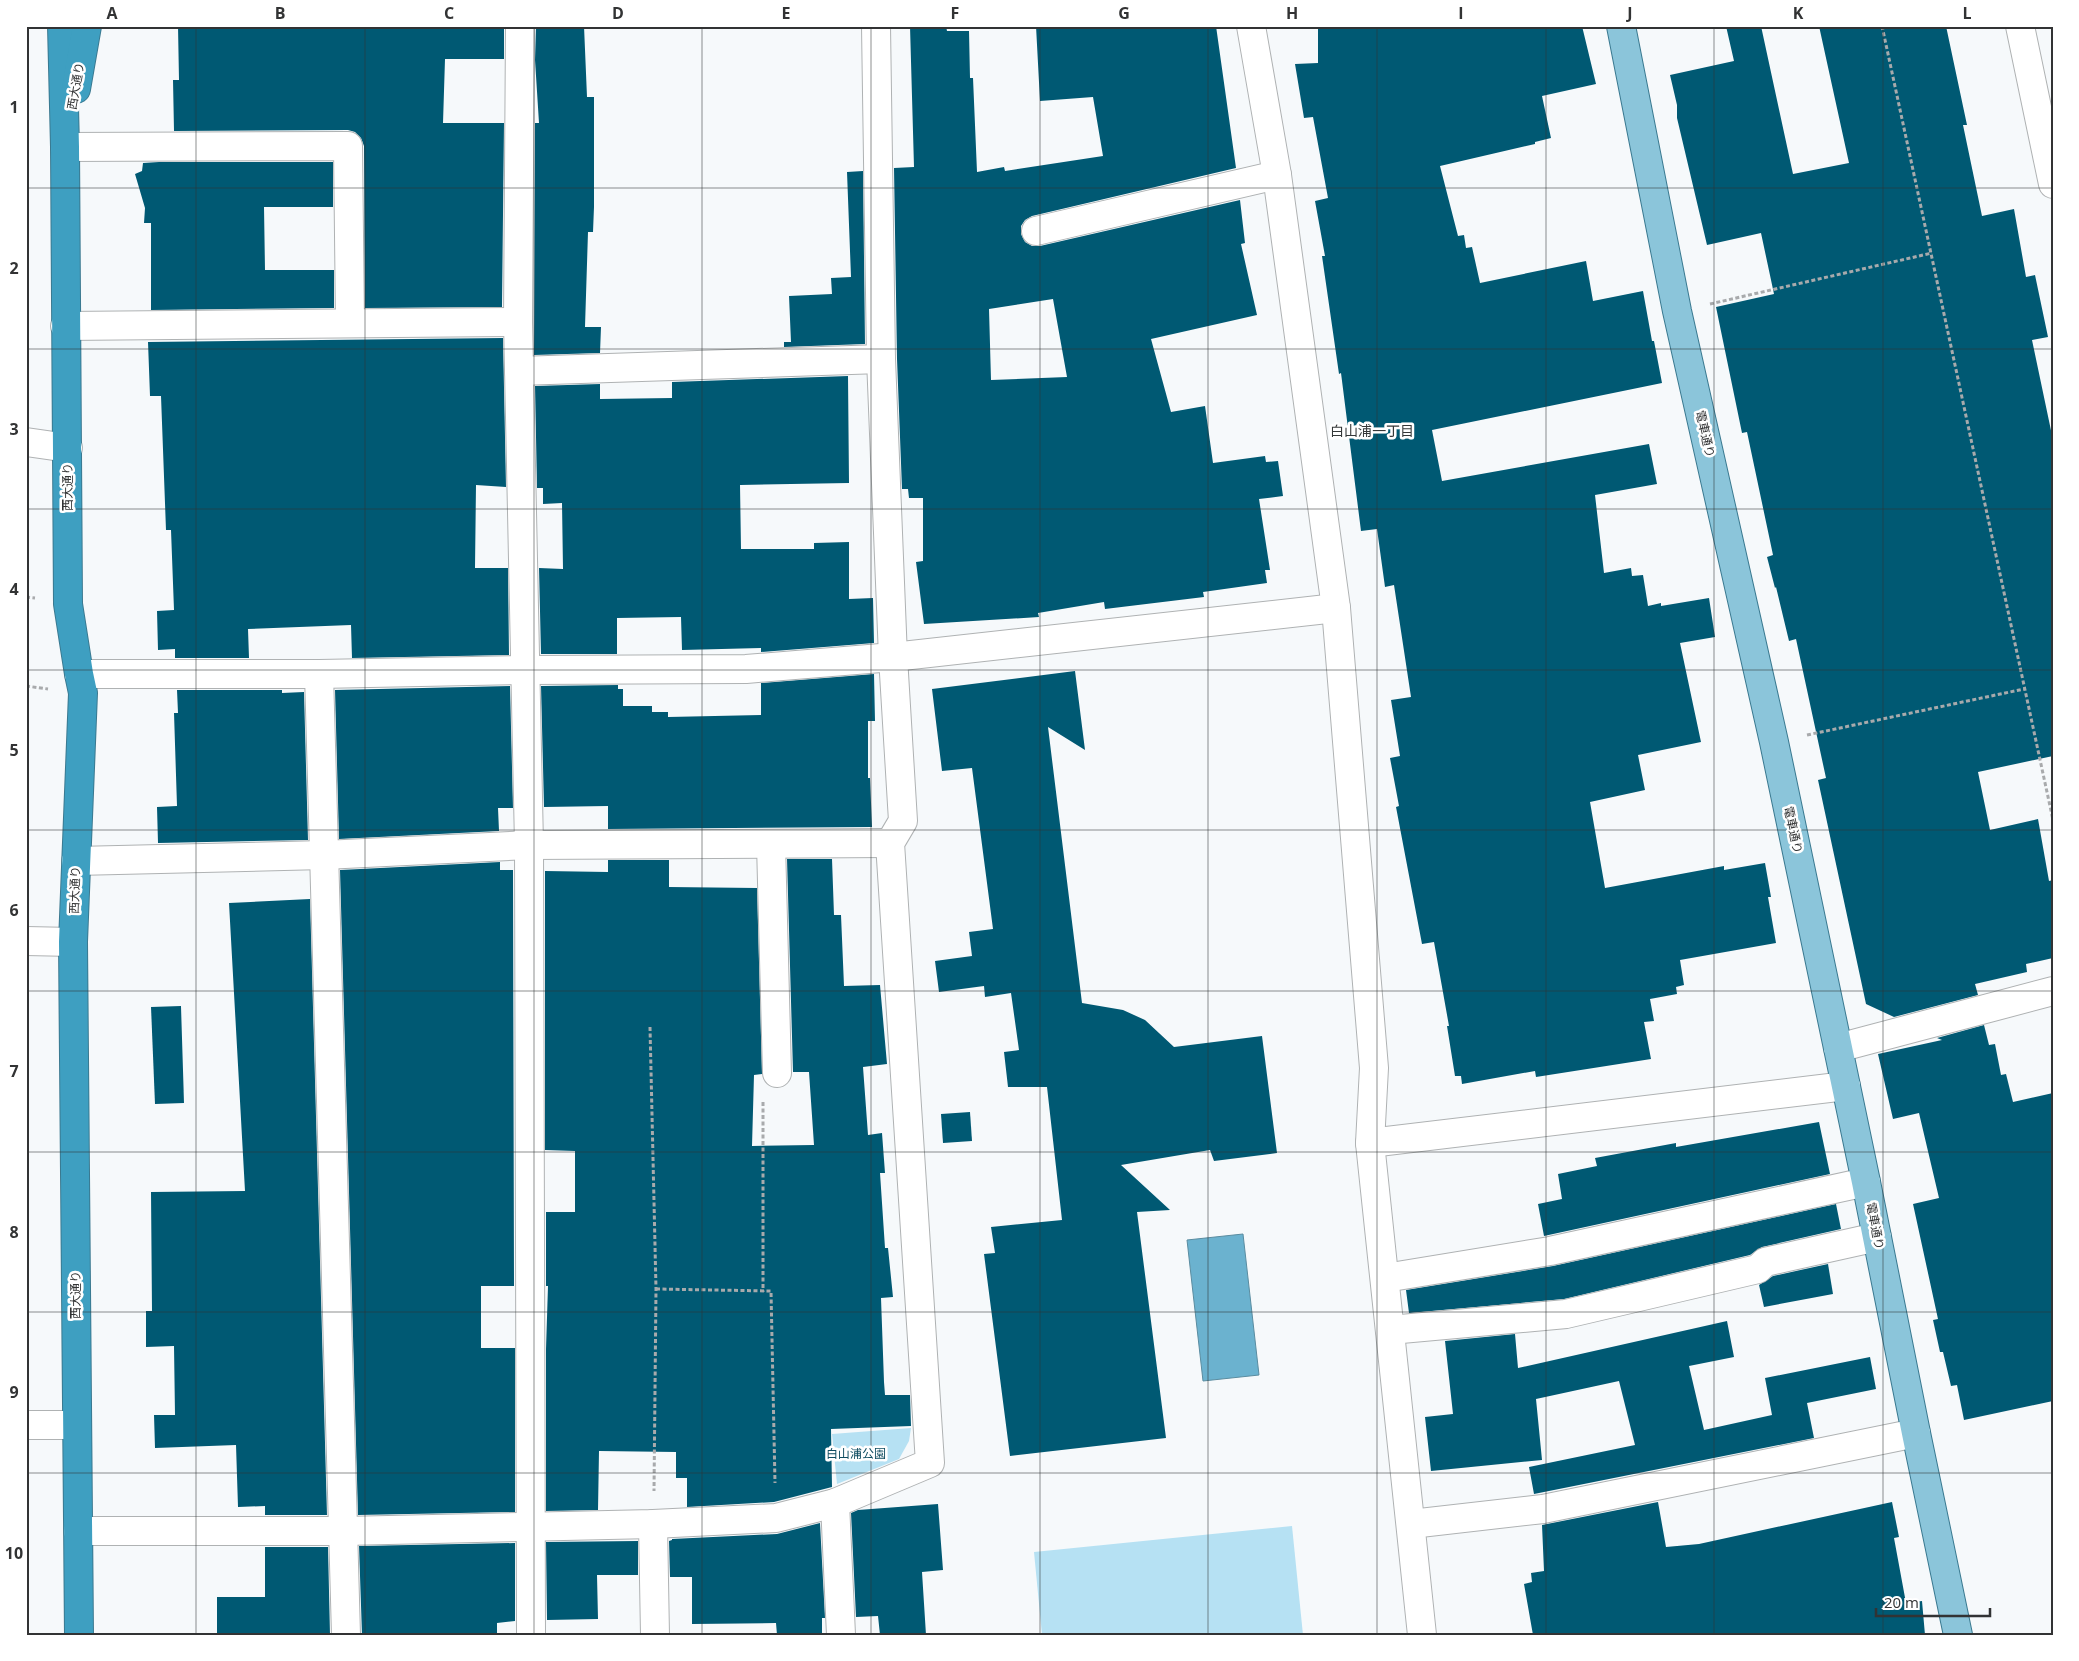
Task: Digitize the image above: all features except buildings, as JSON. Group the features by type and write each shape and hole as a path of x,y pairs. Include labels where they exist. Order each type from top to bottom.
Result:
{"highway":[{"name":"西大通り","path":"62,26 66,147 68,604 79,674 84,693 73,942 79,1635"},
{"name":"西大通り","path":"66,147 87,26"}],"main road":[{"name":"電車通り","path":"1622,26 1677,311 1774,742 1958,1635"}],"street":[{"path":"520,26 518,322 529,846 531,1635"},
{"path":"78,1531 344,1531 654,1524 776,1518 835,1503 930,1463 890,843 904,821 893,657 881,359 876,26"},
{"path":"1252,26 1276,175 1336,608 1374,1068 1370,1143 1422,1635"},
{"path":"2020,26 2053,184"},
{"path":"66,147 348,146 350,324"},
{"path":"1036,230 1276,175"},
{"path":"66,326 518,322"},
{"path":"519,371 881,359"},
{"path":"26,442 68,448"},
{"path":"79,674 319,674 526,670 746,669 893,657 1336,608"},
{"path":"319,674 346,1635"},
{"path":"76,861 529,846 890,843"},
{"path":"772,844 777,1073"},
{"path":"26,941 73,942"},
{"path":"1838,1048 2053,991"},
{"path":"1370,1143 1846,1086"},
{"path":"1385,1278 1550,1252 1866,1182"},
{"path":"1390,1330 1566,1314 1758,1269 1765,1262 1877,1237"},
{"path":"26,1425 77,1425"},
{"path":"1411,1524 1543,1509 1916,1433"},
{"path":"835,1503 841,1635"},
{"path":"654,1524 655,1635"}],"path":[{"path":"1882,26 2053,820"},
{"path":"1677,311 1932,253"},
{"path":"1774,742 2024,689"},
{"path":"650,1027 656,1289 654,1524"},
{"path":"763,1292 763,1089 777,1073"},
{"path":"656,1289 771,1292 776,1518"}],"green space":[{"name":"白山浦公園","path":"911,1428 909,1441 899,1459 837,1484 832,1434"},
{"path":"1292,1526 1303,1635 1042,1635 1034,1552"}],"shaded area":[{"path":"1243,1234 1259,1375 1203,1381 1187,1240"}],"district":[{"name":"白山浦一丁目","path":"1372,431"}]}
